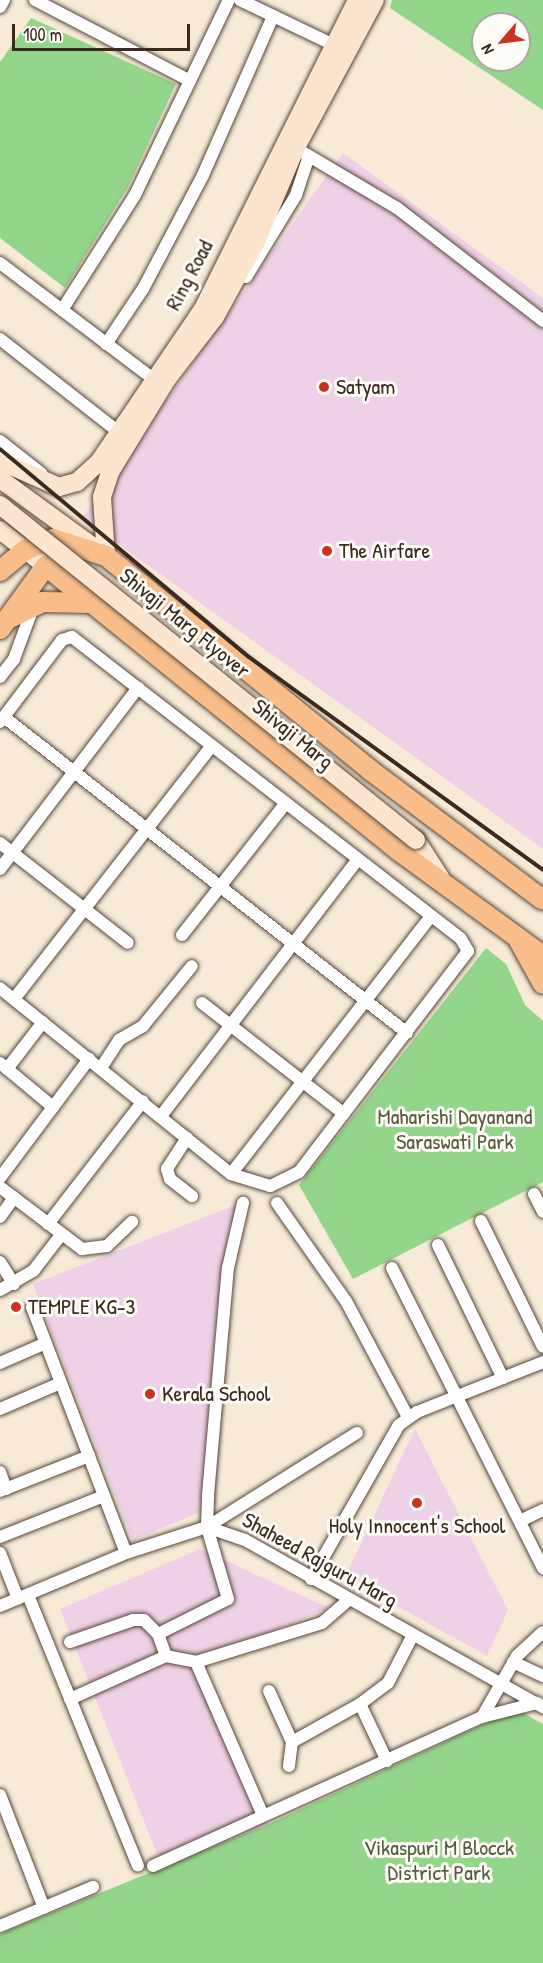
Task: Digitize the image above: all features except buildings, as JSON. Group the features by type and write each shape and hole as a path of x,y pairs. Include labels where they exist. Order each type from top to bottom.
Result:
{"main road":[{"path":"0,571 25,550 53,539 106,556"},
{"name":"Shivaji Marg","path":"106,556 156,598 543,900"},
{"path":"0,628 46,566"},
{"name":"Shivaji Marg","path":"46,566 399,851 516,934 543,984"},
{"path":"128,632 120,616 123,604 138,593 156,598"},
{"path":"0,628 34,605 59,599 92,603"},
{"path":"516,934 543,956"}],"street":[{"path":"0,7 4,0"},
{"path":"35,0 187,79"},
{"path":"62,310 135,195 187,79 229,0"},
{"path":"240,0 333,44"},
{"name":"Ring Road","path":"106,556 104,467 116,430 203,309 333,44 357,0"},
{"name":"Ring Road","path":"59,488 77,482 104,467 215,317 302,153 375,0"},
{"path":"106,344 143,289 203,175 273,16"},
{"path":"104,494 171,382 214,331 296,195 302,153 397,208 543,321"},
{"path":"0,263 152,378"},
{"path":"0,339 116,430"},
{"path":"0,441 59,488"},
{"path":"0,461 59,488"},
{"name":"Shivaji Marg","path":"0,479 106,556"},
{"name":"Shivaji Marg Flyover","path":"0,505 416,840 441,879"},
{"name":"Shivaji Marg","path":"0,530 46,566"},
{"path":"0,677 14,659 34,605"},
{"path":"0,988 231,1174 270,1186 288,1180 344,1114 407,1032 468,951 461,939 138,688 66,637 2,720 148,828 407,1032"},
{"path":"0,869 138,688"},
{"path":"14,999 212,746"},
{"path":"182,935 286,803"},
{"path":"0,843 128,943"},
{"path":"161,1116 358,859"},
{"path":"231,1174 431,916"},
{"path":"101,1068 119,1040 143,1026 192,966"},
{"path":"202,1003 232,1024 344,1114"},
{"path":"43,1022 3,1066 53,1107"},
{"path":"0,1178 89,1059"},
{"path":"48,1224 143,1101"},
{"path":"187,1138 168,1174 192,1196"},
{"path":"0,1187 61,1235 93,1252 132,1222"},
{"path":"534,1194 543,1212"},
{"path":"0,1217 14,1198"},
{"path":"158,1634 228,1599 207,1527 228,1268 243,1203"},
{"path":"277,1203 346,1301 412,1415"},
{"path":"481,1221 543,1347"},
{"path":"0,1290 14,1284 34,1270 61,1235"},
{"path":"438,1245 503,1378"},
{"path":"0,1262 14,1284"},
{"path":"392,1268 543,1568"},
{"path":"32,1308 126,1553"},
{"path":"0,1363 46,1343"},
{"path":"311,1579 388,1438 412,1415 543,1362"},
{"path":"0,1409 61,1383"},
{"path":"207,1527 357,1433"},
{"path":"0,1472 3,1490 89,1456"},
{"path":"0,1537 104,1496"},
{"path":"520,1521 543,1510"},
{"name":"Shaheed Rajguru Marg","path":"0,1606 126,1553 207,1527 244,1540 540,1705"},
{"path":"0,1553 70,1699 138,1866"},
{"path":"70,1699 166,1656 196,1662 322,1623 348,1600"},
{"path":"69,1642 133,1620 144,1620 158,1634 166,1656"},
{"path":"482,1717 499,1682 513,1662 543,1632"},
{"path":"292,1742 360,1704 388,1683 413,1635"},
{"path":"196,1662 263,1815"},
{"path":"513,1662 543,1676"},
{"path":"269,1691 292,1742 289,1766"},
{"path":"360,1704 387,1761"},
{"path":"153,1866 482,1717 540,1705"},
{"path":"0,1795 44,1908"},
{"path":"0,1926 93,1887"}],"shaded area":[{"path":"343,153 543,298 543,849 82,518"},
{"name":"Kerala School","path":"236,1205 216,1505 133,1541 33,1284"},
{"name":"Holy Innocent's School","path":"415,1429 508,1610 487,1656 345,1577"},
{"path":"200,1549 329,1608 198,1662 269,1824 163,1869 60,1609"}],"green space":[{"path":"392,0 543,0 543,110 486,72 531,72 531,12 471,12 471,62 390,8"},
{"path":"31,18 176,84 128,187 65,288 0,238 0,62"},
{"name":"Maharishi Dayanand Saraswati Park","path":"486,948 506,964 525,1005 543,1021 543,1182 353,1279 299,1185"},
{"name":"Vikaspuri M Blocck District Park","path":"516,1709 543,1724 543,1963 0,1963 0,1934 269,1824"}],"railway":[{"path":"0,449 249,657 543,870"}],"place":[{"name":"Satyam","path":"324,387"},
{"name":"The Airfare","path":"327,551"},
{"name":"TEMPLE KG-3","path":"16,1307"},
{"name":"Kerala School","path":"150,1394"},
{"name":"Holy Innocent's School","path":"417,1503"}]}
